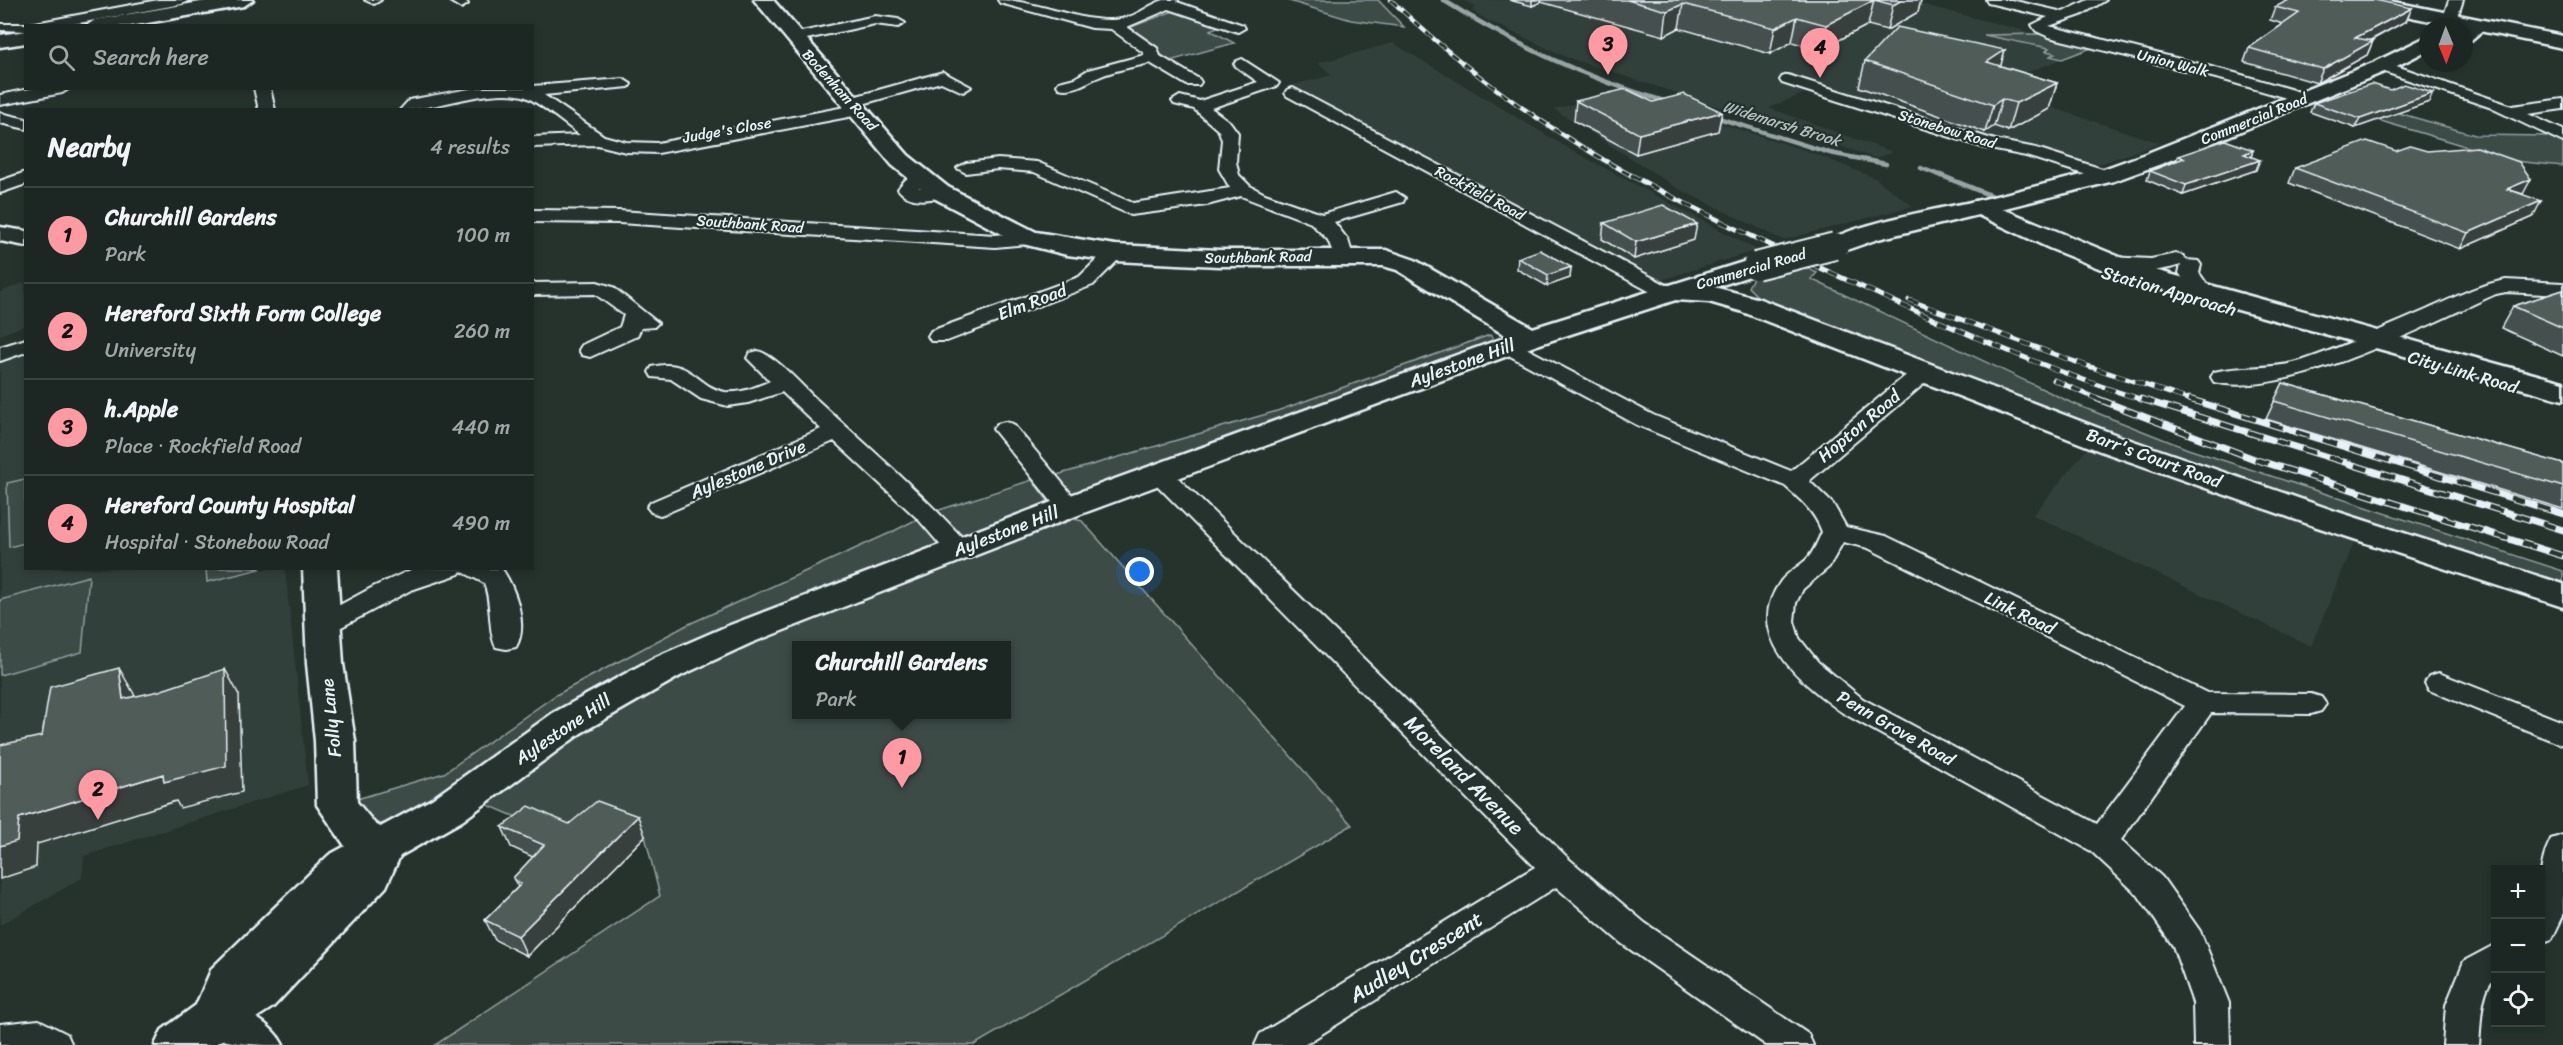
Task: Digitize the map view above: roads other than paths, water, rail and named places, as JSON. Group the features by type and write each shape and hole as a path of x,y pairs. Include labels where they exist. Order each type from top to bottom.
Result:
{"main road":[{"path":"106,24 244,0"},
{"name":"Bodenham Road","path":"763,0 793,38 900,160 940,192 1028,238"},
{"path":"2348,0 2434,18"},
{"path":"2473,26 2563,42"},
{"path":"2473,27 2563,47"},
{"path":"2,34 24,37"},
{"name":"Commercial Road","path":"1667,293 1756,266 1834,246 1884,242 1980,215 2084,190 2106,176 2304,98 2391,62 2419,47"},
{"name":"Commercial Road","path":"2391,62 2419,54"},
{"name":"Station Approach","path":"1980,215 2107,263 2370,341"},
{"name":"Station Approach","path":"1980,215 2121,280 2370,341"},
{"path":"0,234 24,239"},
{"name":"Southbank Road","path":"1028,238 1067,247 1115,253 1219,258 1343,256 1386,258 1406,265 1520,342"},
{"name":"Barr's Court Road","path":"1716,278 1750,305"},
{"name":"Barr's Court Road","path":"1667,293 1710,294 1750,305 2100,440 2244,491 2563,596"},
{"name":"Aylestone Hill","path":"382,847 447,810 567,723 621,691 720,642 1068,507 1520,342 1667,293"},
{"name":"City Link Road","path":"2370,341 2563,391"},
{"name":"City Link Road","path":"2370,341 2563,401"},
{"name":"Folly Lane","path":"320,570 322,627 335,741 337,805 360,835 382,847"},
{"path":"196,1031 257,993 371,875 382,847"},
{"path":"196,1031 259,1045"}],"street":[{"path":"47,24 182,0"},
{"path":"1005,0 1092,24 1115,25 1133,21 1170,2 1238,28"},
{"path":"1994,0 2062,16 2076,12 2099,0"},
{"name":"Union Walk","path":"2062,16 2039,25 2041,28 2304,98"},
{"path":"793,38 875,20 898,23"},
{"path":"1115,25 1152,51 1152,58"},
{"path":"2,34 24,28"},
{"path":"1065,85 1081,81 1094,73 1152,58 1192,82"},
{"path":"2391,62 2511,111 2563,137"},
{"path":"1180,101 1204,104 1271,83 1242,64"},
{"name":"Judge's Close","path":"534,142 598,140 627,147 658,148 799,122 855,106 937,73 963,87"},
{"name":"Stonebow Road","path":"1788,80 1991,144 2048,157 2106,176"},
{"path":"410,108 416,103 480,93 623,84"},
{"path":"0,100 52,90"},
{"path":"262,90 267,108"},
{"name":"Judge's Close","path":"528,91 598,140"},
{"name":"Rockfield Road","path":"1293,93 1667,293"},
{"path":"1204,104 1207,116 1225,126 1230,134 1226,158 1229,174 1245,190 1322,220 1341,241 1343,256"},
{"path":"2511,111 2563,104"},
{"path":"0,118 24,124"},
{"path":"966,168 1029,165 1066,179 1131,209 1164,200 1245,190"},
{"path":"0,188 24,178"},
{"path":"1322,220 1396,198"},
{"name":"Southbank Road","path":"534,216 619,217 995,241 1028,238"},
{"name":"Southbank Road","path":"966,239 1000,224"},
{"name":"Elm Road","path":"939,336 1086,282 1115,253"},
{"path":"2107,263 2143,265 2184,262 2203,293"},
{"path":"2222,377 2288,372 2370,341 2490,289 2506,286 2563,289"},
{"path":"534,289 597,288 606,291 641,318"},
{"path":"609,321 641,318"},
{"path":"590,350 629,332 641,318"},
{"path":"1520,342 1645,420 1794,481 1831,518 1835,532"},
{"path":"0,354 24,346"},
{"path":"758,358 927,514 957,549"},
{"path":"660,372 673,371 710,395 723,399 759,393 786,383"},
{"name":"Hopton Road","path":"1794,481 1924,372"},
{"path":"1005,429 1068,507"},
{"name":"Aylestone Drive","path":"660,507 837,431"},
{"name":"Moreland Avenue","path":"1160,474 1558,869 1633,933 1795,1045"},
{"name":"Link Road","path":"1835,532 1877,542 2202,703 2311,704"},
{"name":"Penn Grove Road","path":"1835,532 1818,564 1793,584 1781,604 1781,630 1796,657 1820,682 1853,706 2102,842 2150,886 2188,941 2211,1003 2212,1045"},
{"path":"322,627 404,584 444,570"},
{"path":"478,570 493,575 500,586 506,604 506,640"},
{"path":"2439,683 2563,734"},
{"path":"2102,842 2202,703"},
{"path":"2545,920 2554,899 2563,848"},
{"name":"Audley Crescent","path":"1273,1045 1558,869"},
{"path":"2463,1043 2464,1005 2476,971 2491,961"},
{"path":"0,1040 39,1036 54,1045"}],"waterway":[{"name":"Widemarsh Brook","path":"1443,0 1497,32 1551,59 1637,93 1667,102"},
{"name":"Widemarsh Brook","path":"1712,116 1830,153 1886,164"},
{"name":"Widemarsh Brook","path":"1921,168 1944,177"},
{"name":"Widemarsh Brook","path":"1940,175 1992,196"}],"railway":[{"path":"1391,0 1448,51 1506,97 1568,139 1634,177"},
{"path":"1631,175 1744,233 1930,318 2037,362 2146,401"},
{"path":"1909,300 2070,360 2193,401"},
{"path":"2054,380 2102,401"},
{"path":"2098,399 2257,460 2563,556"},
{"path":"2141,399 2563,530"},
{"path":"2189,399 2563,514"}],"place":[{"name":"h.Apple","path":"1608,75"},
{"name":"Hereford County Hospital","path":"1820,78"},
{"name":"Churchill Gardens","path":"902,788"},
{"name":"Hereford Sixth Form College","path":"98,820"}]}
